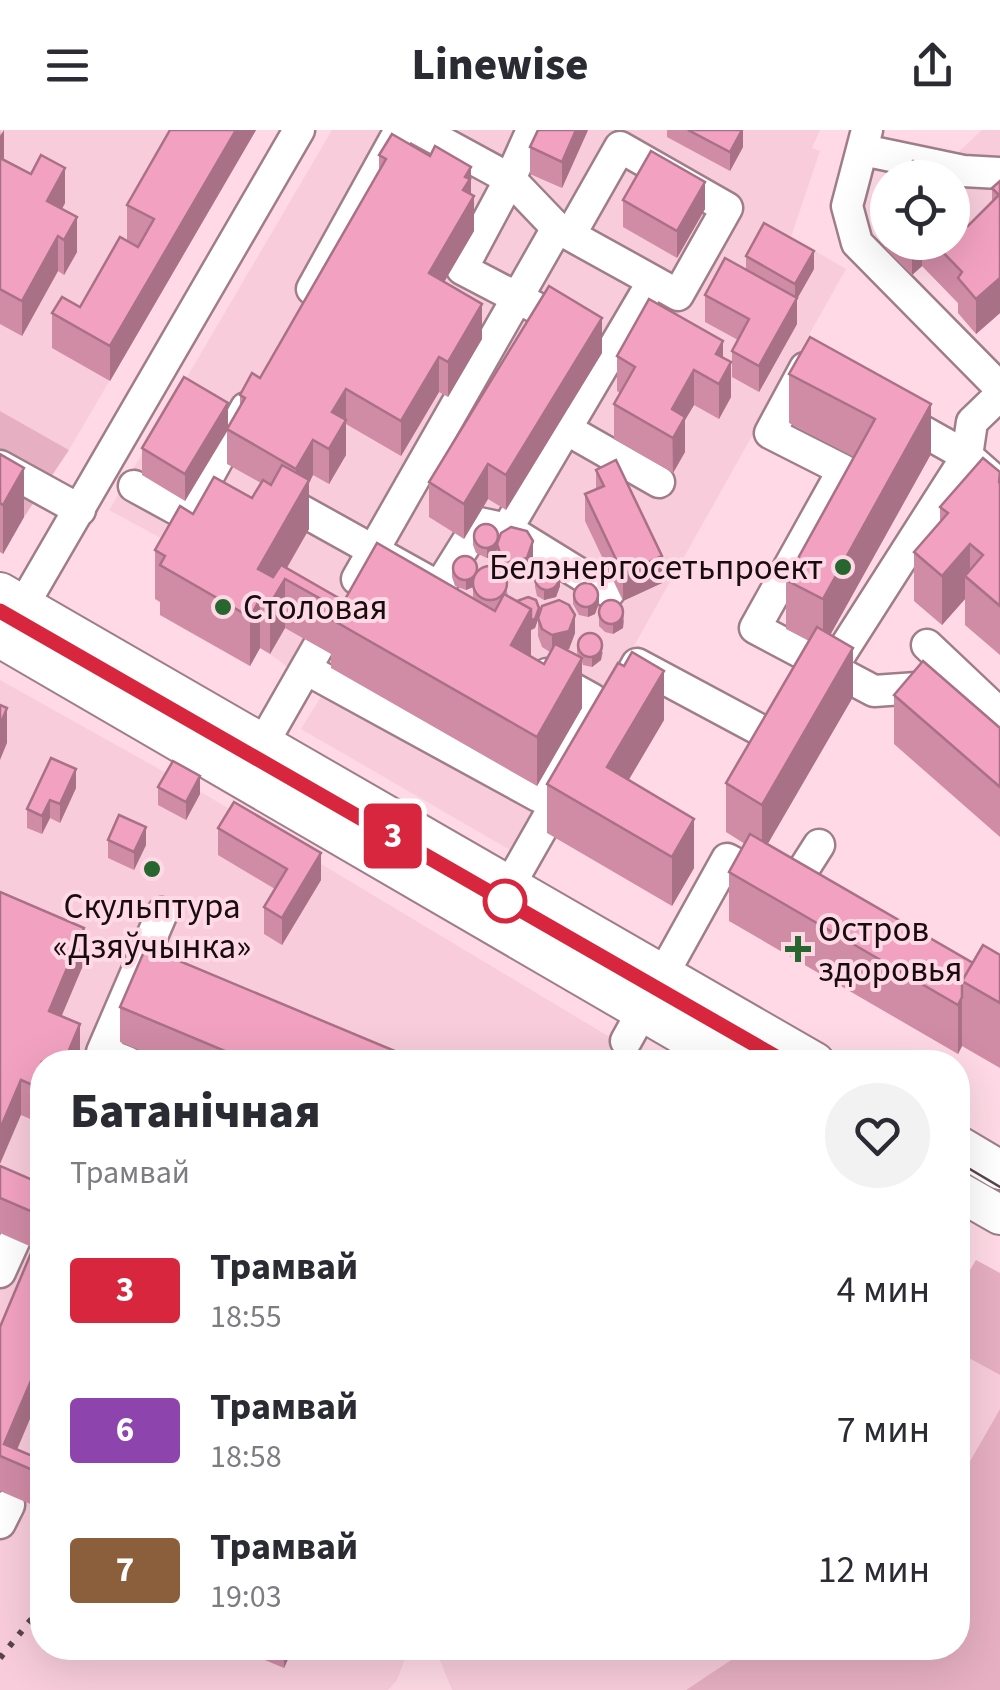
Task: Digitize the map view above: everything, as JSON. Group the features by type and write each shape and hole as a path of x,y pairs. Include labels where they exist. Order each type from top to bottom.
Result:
{"main road":[{"path":"12,598 794,1050"},
{"path":"2,639 634,1027 696,1050"},
{"path":"970,1152 1000,1170"},
{"path":"970,1198 1000,1215"}],"street":[{"path":"2,639 12,598 80,510 300,130"},
{"path":"298,314 400,130"},
{"path":"532,130 462,270 614,348"},
{"path":"262,744 518,298 563,232 620,147 727,208 678,296 563,232 510,179 436,134"},
{"path":"830,669 967,456 972,422 1000,391 857,243 846,206 865,140 963,171 1000,173"},
{"path":"507,529 653,281"},
{"path":"635,311 666,330"},
{"path":"836,384 805,368 770,433 844,470 755,628 874,691 931,687 993,728"},
{"path":"187,516 261,381"},
{"path":"867,400 967,456 1000,485"},
{"path":"566,429 658,482"},
{"path":"0,466 80,510"},
{"path":"134,486 187,516 297,508 439,587 460,612"},
{"path":"439,587 479,523 507,529 609,592"},
{"path":"324,637 538,796 592,699 545,673 534,694"},
{"path":"928,646 993,728"},
{"path":"509,886 637,664 762,731"},
{"path":"789,892 819,845"},
{"path":"634,1027 726,859 819,910"},
{"path":"111,1050 162,912"},
{"path":"0,1272 14,1240"}],"shaded area":[{"path":"0,130 256,130 69,450 0,411"},
{"path":"332,130 820,130 812,148 820,151 791,237 846,269 517,854 301,729 325,690 260,648 250,666 160,615 165,605 155,599 180,555 196,557 109,510"},
{"path":"982,130 1000,130 1000,313 976,334 958,313 961,307 923,266 912,275 897,260 970,260 970,160 950,160"},
{"path":"0,411 69,450 24,517 0,504"},
{"path":"0,680 211,798 613,1039 610,1050 30,1050 30,1660 404,1660 397,1680 388,1690 0,1690"},
{"path":"976,1260 1000,1273 1000,1375 970,1359 970,1270"},
{"path":"970,1359 1000,1375 1000,1409 970,1461"},
{"path":"1000,1409 1000,1690 686,1690 731,1660 970,1660 970,1461"},
{"path":"440,1660 731,1660 686,1690 452,1690"}],"building":[{"path":"170,130 236,130 110,346 52,313 62,297 80,307 120,237 138,247 154,219 127,205"},
{"path":"538,130 576,130 562,162 530,147"},
{"path":"688,130 742,130 730,152"},
{"path":"392,134 430,156 435,146 471,167 463,190 474,196 429,273 482,304 448,362 439,357 401,421 346,389 332,412 346,420 329,449 313,440 296,469 227,429 245,398 240,395 252,373 260,378 386,159 379,155"},
{"path":"651,151 705,182 677,231 623,200"},
{"path":"41,155 65,168 47,201 77,217 64,240 58,236 22,301 0,289 0,158 31,174"},
{"path":"1000,181 1000,278 976,299 958,278 962,272 950,260 970,260 970,224 999,195 992,188"},
{"path":"764,223 814,251 795,284 746,256"},
{"path":"725,258 797,298 759,366 732,351 749,319 705,295"},
{"path":"549,286 602,318 506,475 488,464 464,504 429,482"},
{"path":"649,299 723,341 716,354 731,362 719,384 694,370 672,409 685,417 673,438 614,404 635,367 617,356"},
{"path":"810,337 931,404 823,599 786,580 875,419 789,374"},
{"path":"184,377 228,403 185,474 142,448"},
{"path":"0,454 24,468 3,505 0,503"},
{"path":"983,458 1000,472 1000,606 965,576 983,555 970,544 942,576 914,552 948,513 940,507"},
{"path":"616,460 662,556 623,574 585,494 604,486 596,470"},
{"path":"282,465 309,480 258,569 273,577 281,565 344,601 377,543 495,611 504,594 531,609 511,645 544,664 555,644 582,658 537,737 331,619 337,608 285,579 270,604 260,599 250,617 160,565 165,556 155,550 180,506 193,514 214,477 252,498 263,480 271,485"},
{"path":"486,524 495,527 495,545 486,548 477,545 474,536 477,527"},
{"path":"511,527 527,531 533,541 527,558 511,562 501,556 497,544 501,533"},
{"path":"465,556 474,559 474,577 465,580 456,577 453,568 456,559"},
{"path":"490,566 502,571 507,583 502,595 490,600 478,595 473,583 478,571"},
{"path":"547,566 556,569 556,587 547,590 538,587 535,578 538,569"},
{"path":"586,583 595,586 595,604 586,607 577,604 574,595 577,586"},
{"path":"528,597 536,600 539,608 531,620 531,609 517,601"},
{"path":"559,600 569,605 575,615 569,631 552,635 542,629 538,618 542,606"},
{"path":"611,600 620,603 620,621 611,624 602,621 599,612 602,603"},
{"path":"817,627 853,648 762,805 726,783"},
{"path":"590,633 599,636 599,654 590,657 581,654 578,645 581,636"},
{"path":"632,652 664,671 607,767 694,819 672,857 547,784 618,663 624,666"},
{"path":"923,661 1000,728 1000,787 894,695"},
{"path":"0,705 7,708 0,725"},
{"path":"51,758 76,769 60,804 50,800 42,816 27,809"},
{"path":"173,761 200,776 186,802 158,787"},
{"path":"234,802 321,853 282,918 264,907 287,869 218,828"},
{"path":"119,815 146,827 134,852 108,840"},
{"path":"750,834 973,963 962,981 958,1005 729,872"},
{"path":"0,892 84,928 49,1011 80,1024 69,1050 30,1050 30,1084 21,1080 0,1129"},
{"path":"983,945 1000,955 1000,1003 962,981"},
{"path":"146,947 392,1050 222,1050 120,1007"},
{"path":"0,1166 30,1179 30,1211 0,1198"},
{"path":"30,1256 30,1383 4,1444 30,1455 30,1469 0,1456 0,1327"}],"tram line":[{"path":"0,611 764,1050"},
{"name":"3","path":"0,611 764,1050"},
{"path":"970,1169 1000,1187"}],"railway":[{"path":"0,1658 30,1621"}],"place":[{"name":"Белэнергосетьпроект","path":"843,567"},
{"name":"Столовая","path":"223,607"},
{"name":"Скульптура «Дзяўчынка»","path":"152,869"},
{"name":"Остров здоровья","path":"798,949"}]}
